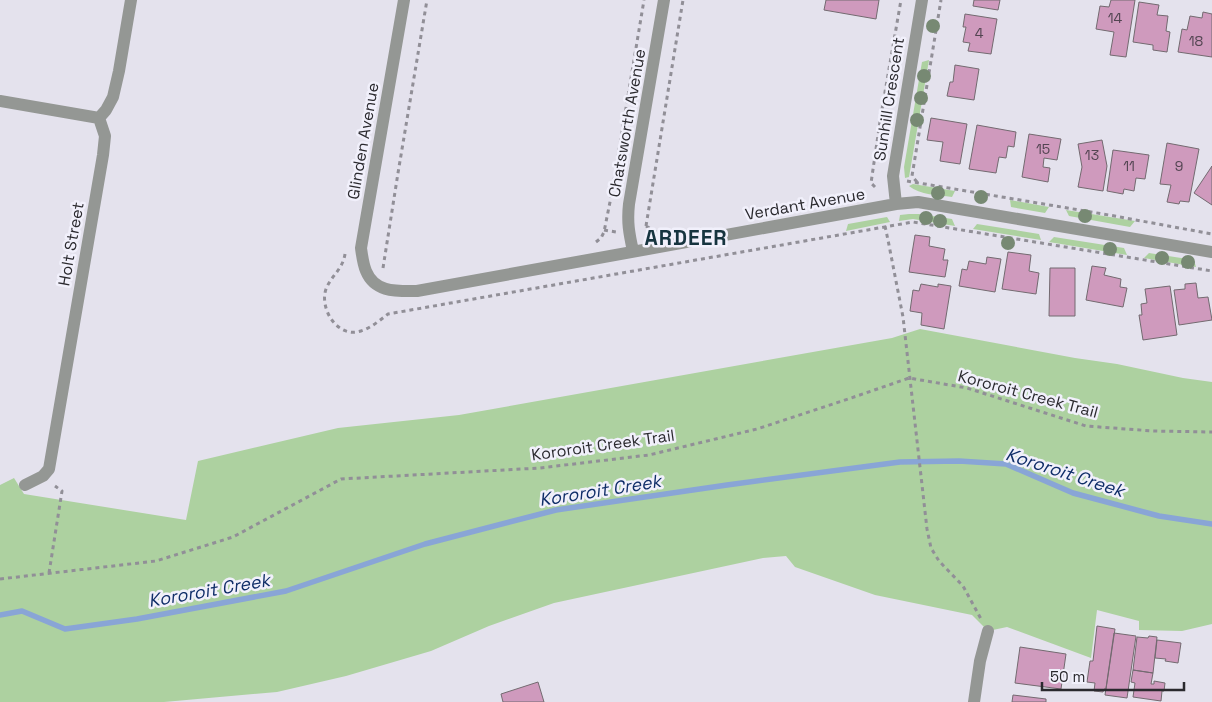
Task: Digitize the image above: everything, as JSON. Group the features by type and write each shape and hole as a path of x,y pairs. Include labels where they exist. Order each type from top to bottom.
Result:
{"street":[{"path":"0,101 99,118 113,97 131,0"},
{"name":"Glinden Avenue","path":"375,284 366,271 361,248 404,0"},
{"name":"Chatsworth Avenue","path":"633,251 628,231 629,204 664,0"},
{"name":"Sunhill Crescent","path":"896,204 893,176 922,0"},
{"name":"Holt Street","path":"42,476 49,469 103,155 105,136 99,118"},
{"name":"Verdant Avenue","path":"375,284 394,292 417,291 896,204 918,202 1212,252"},
{"path":"25,485 42,476"},
{"path":"974,702 980,661 988,631"}],"path":[{"path":"384,273 383,267 427,0"},
{"path":"588,244 597,242 604,232 644,0"},
{"path":"875,187 871,183 901,0"},
{"path":"918,182 912,176 941,0"},
{"path":"894,184 909,181 918,182 1212,234"},
{"path":"345,252 344,262 326,289 325,307 335,324 343,330 351,332 360,332 369,328 388,314 913,222 1212,271"},
{"path":"885,226 903,317 927,529 931,548 939,561 963,586 988,631"},
{"name":"Kororoit Creek Trail","path":"0,579 156,561 233,537 341,479 540,468 649,455 757,429 909,378 967,388 1086,426 1152,431 1212,432"},
{"path":"42,476 62,491 49,573"}],"green space":[{"path":"929,60 909,177 905,178 904,167 922,62"},
{"path":"913,184 955,191 952,197 929,194 909,186"},
{"path":"1010,200 1049,207 1045,213 1011,207"},
{"path":"1066,210 1135,221 1130,227 1069,216"},
{"path":"909,214 952,219 955,226 913,219 899,221 900,215"},
{"path":"887,217 890,222 846,231 848,224"},
{"path":"977,224 1039,234 1041,240 973,229"},
{"path":"1054,237 1124,248 1127,255 1049,242"},
{"path":"1149,253 1194,260 1196,267 1144,258"},
{"path":"920,329 1212,382 1212,624 1182,631 1139,630 1139,621 1097,610 1091,658 1007,627 988,631 972,615 875,595 795,567 786,556 763,558 554,603 489,626 431,651 346,676 277,692 164,702 0,702 0,485 14,478 24,494 186,520 198,461 338,428 459,415 892,338"}],"building":[{"path":"826,0 879,0 876,19 824,10"},
{"path":"974,0 1000,0 998,10 973,6"},
{"path":"1111,0 1135,0 1126,57 1110,55 1114,32 1096,29 1100,6 1109,7"},
{"path":"1139,2 1159,5 1157,15 1168,16 1166,31 1170,32 1167,52 1153,50 1153,45 1133,42"},
{"path":"1203,12 1212,14 1212,57 1178,52 1182,29 1187,30 1190,16 1202,18"},
{"path":"965,14 997,19 991,54 968,51 970,43 963,42 966,27 963,27"},
{"path":"955,65 979,69 974,100 947,96 950,82 953,82"},
{"path":"931,118 967,124 960,164 940,161 943,142 927,140"},
{"path":"977,125 1016,132 1014,147 1008,146 1006,158 999,157 996,173 969,169"},
{"path":"1029,134 1061,139 1057,160 1044,158 1043,167 1050,168 1048,182 1022,177"},
{"path":"1102,140 1107,166 1103,191 1078,187 1082,167 1078,144"},
{"path":"1167,143 1199,149 1189,202 1180,201 1179,204 1167,202 1171,185 1160,184"},
{"path":"1113,150 1149,155 1145,179 1136,178 1134,191 1124,189 1123,194 1107,191"},
{"path":"1212,166 1212,205 1194,193"},
{"path":"915,235 930,237 929,246 945,249 943,260 948,260 945,277 909,272"},
{"path":"1008,252 1031,255 1029,271 1039,273 1036,294 1002,289"},
{"path":"987,257 1001,259 995,292 959,286 962,269 967,270 969,261 986,264"},
{"path":"1092,266 1106,268 1104,275 1121,279 1120,287 1127,288 1123,307 1086,300"},
{"path":"1050,268 1075,268 1075,316 1049,316"},
{"path":"1196,283 1198,298 1208,297 1212,320 1179,325 1174,290 1185,289 1185,284"},
{"path":"921,284 938,287 938,284 951,286 944,329 921,325 922,313 910,311 913,290 919,291"},
{"path":"1170,286 1177,335 1143,340 1139,315 1142,315 1141,304 1147,303 1145,289"},
{"path":"1097,626 1115,629 1106,689 1103,692 1094,691 1095,683 1087,682 1090,661 1093,661"},
{"path":"1114,633 1136,636 1127,698 1105,695"},
{"path":"1149,636 1157,637 1153,673 1133,670 1137,637 1148,638"},
{"path":"1157,640 1181,643 1178,663 1155,658"},
{"path":"1020,647 1066,654 1061,689 1015,683"},
{"path":"1133,670 1153,673 1151,684 1154,684 1154,681 1165,683 1161,701 1133,697 1135,683 1131,682"},
{"path":"538,682 544,702 503,702 501,694"},
{"path":"1013,695 1046,699 1046,702 1012,702"}],"waterway":[{"name":"Kororoit Creek","path":"0,615 22,611 65,629 137,619 286,591 425,544 556,510 900,462 959,461 1006,464 1073,493 1159,516 1212,524"}],"district":[{"name":"ARDEER","path":"686,237"}]}
